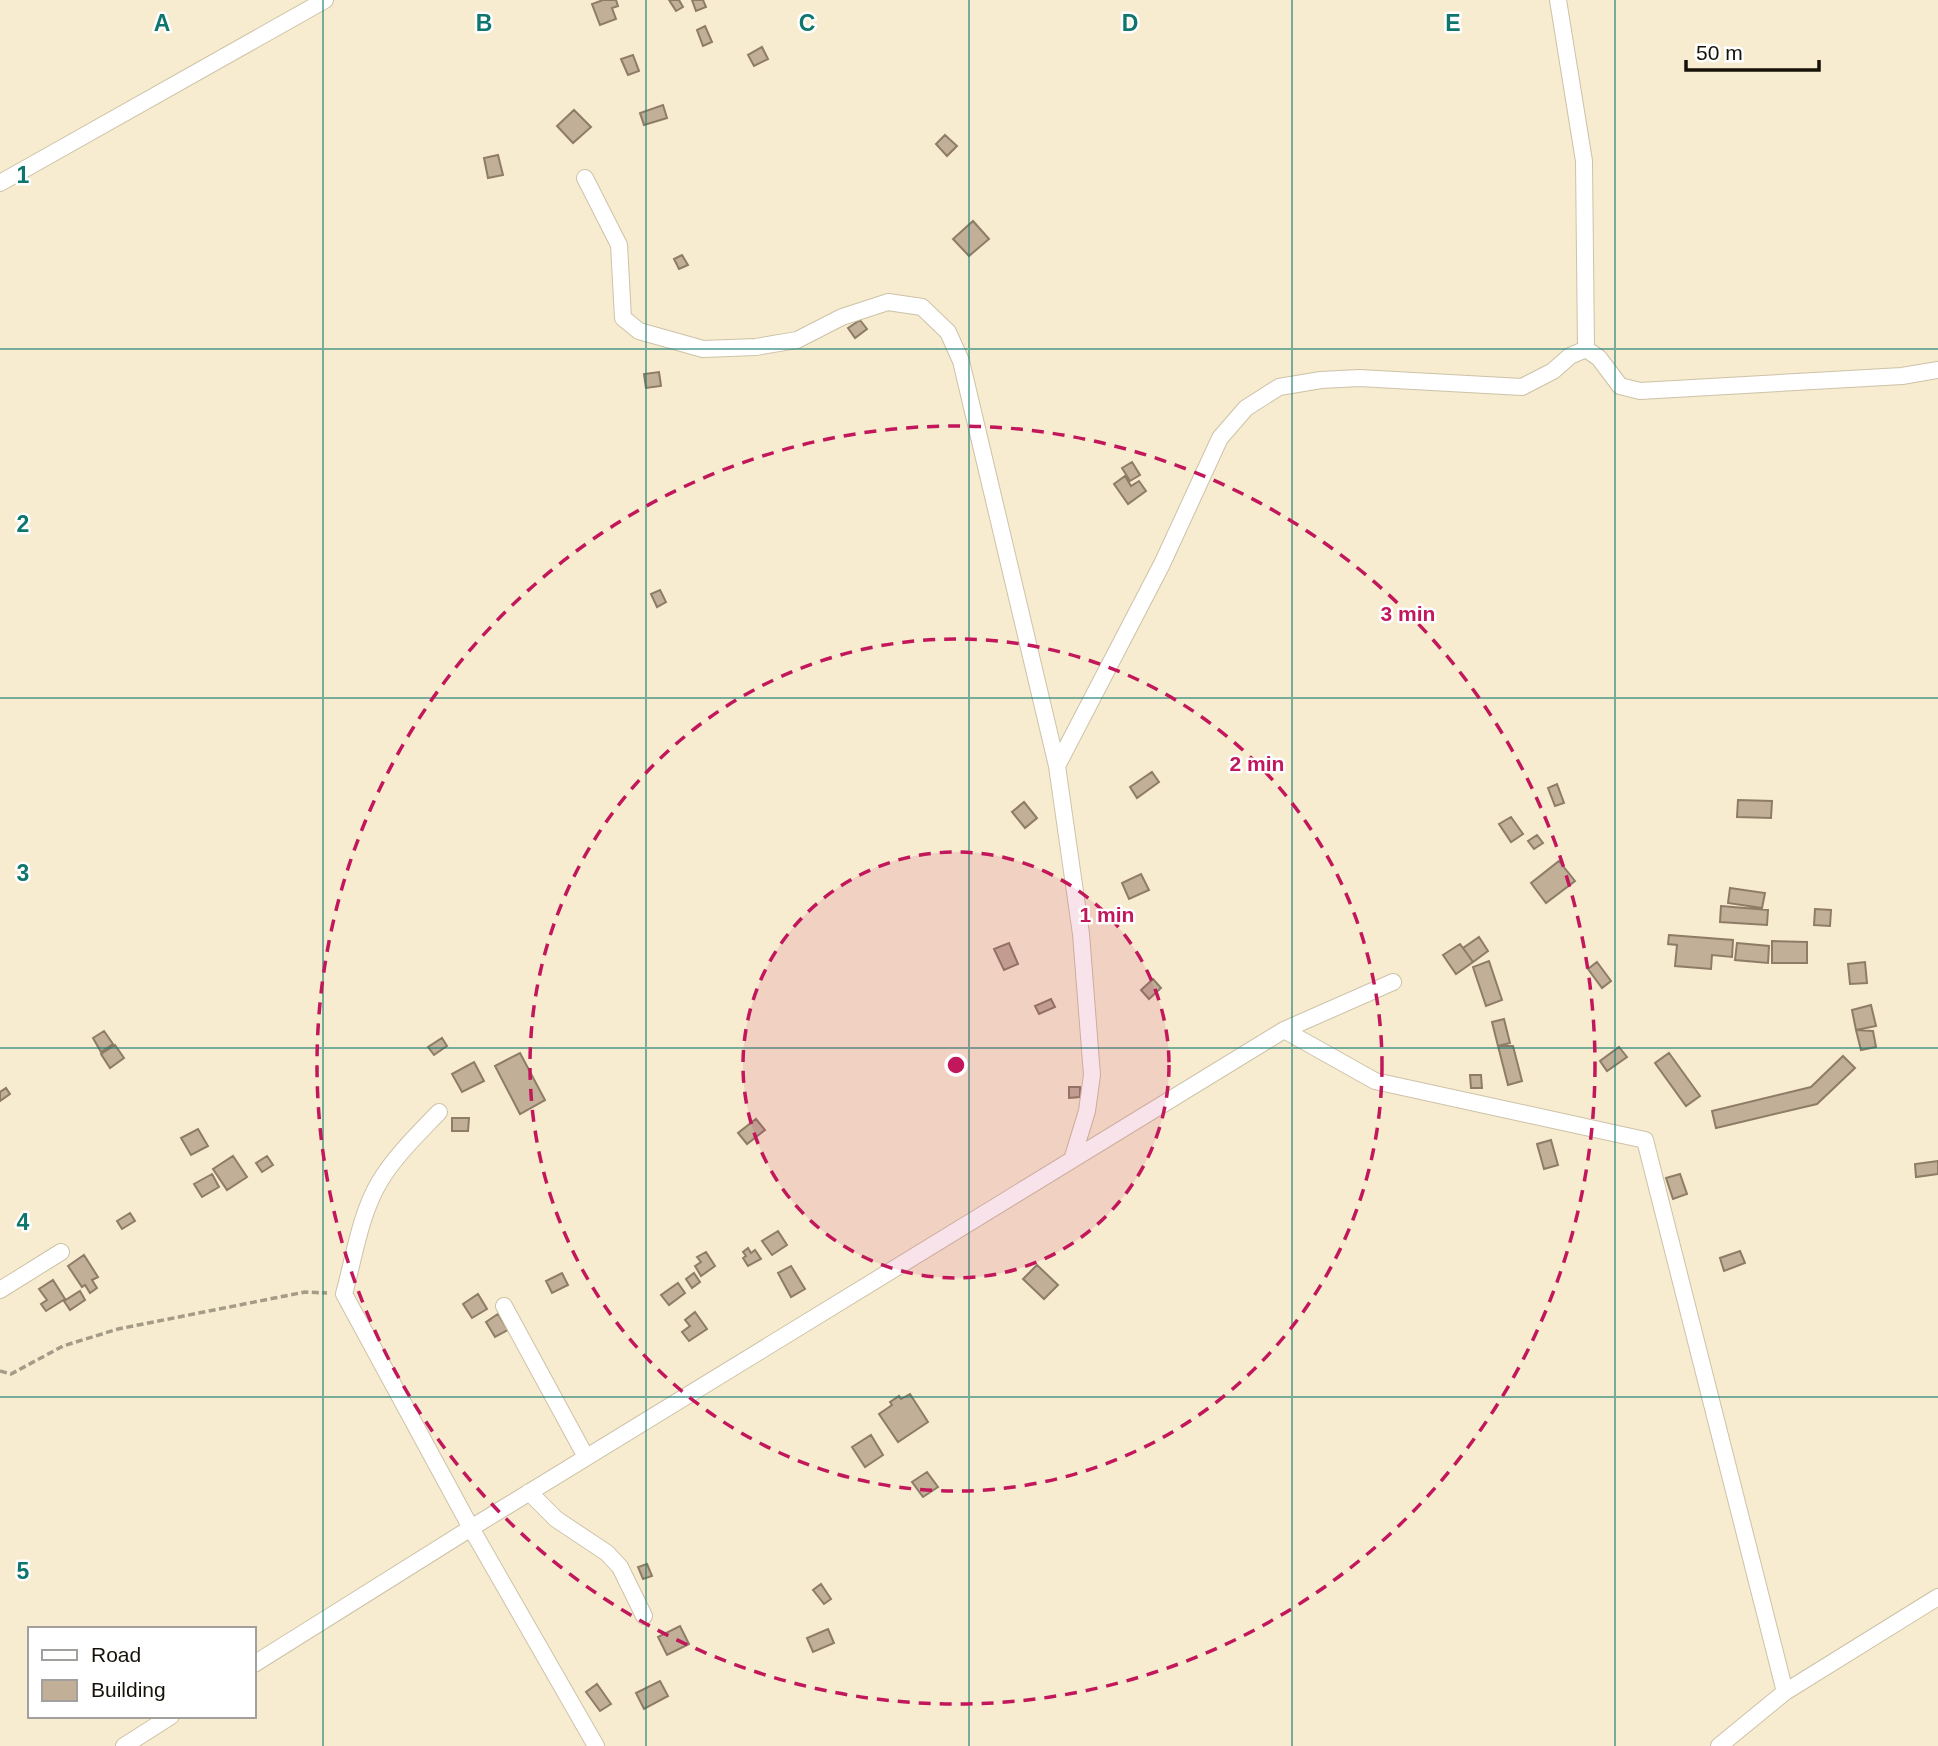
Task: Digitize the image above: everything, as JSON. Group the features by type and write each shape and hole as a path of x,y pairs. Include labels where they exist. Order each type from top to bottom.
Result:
{"street":[{"path":"0,183 325,0"},
{"path":"1559,0 1584,161 1586,349"},
{"path":"585,178 619,245 624,318 639,331 703,348 756,347 797,340 842,317 888,302 922,307 948,332 961,361 1057,766 1082,934 1092,1075 1087,1111 1072,1160"},
{"path":"1586,349 1599,358 1620,386 1640,391 1902,376 1938,370"},
{"path":"1057,766 1162,564 1220,438 1247,408 1279,387 1321,380 1359,378 1522,387 1553,371 1570,356 1586,349"},
{"path":"256,1663 529,1492 1284,1030 1392,982"},
{"path":"1284,1030 1375,1081 1645,1140 1785,1692"},
{"path":"439,1112 400,1153 379,1184 364,1221 344,1294 471,1528 596,1746"},
{"path":"0,1290 61,1252"},
{"path":"504,1306 586,1457"},
{"path":"529,1492 562,1524 607,1553 620,1567 644,1616"},
{"path":"1718,1746 1785,1692 1938,1597"},
{"path":"124,1746 168,1718"}],"path":[{"path":"0,1371 11,1374 63,1346 130,1326 305,1292 344,1294"}],"building":[{"path":"603,0 616,0 618,6 612,8 616,19 600,25 592,4"},
{"path":"669,0 679,0 683,7 676,11"},
{"path":"692,0 703,0 706,7 696,11"},
{"path":"705,26 712,42 703,46 697,30"},
{"path":"762,47 768,59 754,66 748,55"},
{"path":"633,55 639,71 628,75 621,59"},
{"path":"663,105 667,118 644,125 640,113"},
{"path":"574,110 591,127 573,143 557,126"},
{"path":"945,135 957,146 947,156 936,144"},
{"path":"498,155 503,175 488,178 484,158"},
{"path":"973,221 989,239 969,256 953,239"},
{"path":"682,255 688,265 679,269 674,259"},
{"path":"860,320 867,329 855,338 848,328"},
{"path":"659,372 661,386 646,388 644,374"},
{"path":"1132,462 1140,475 1130,481 1122,468"},
{"path":"1125,476 1131,486 1139,481 1146,491 1128,504 1114,484"},
{"path":"660,590 666,602 657,607 651,594"},
{"path":"1152,772 1159,782 1137,798 1130,787"},
{"path":"1557,784 1564,803 1555,806 1548,788"},
{"path":"1738,800 1772,801 1771,818 1737,817"},
{"path":"1024,802 1037,818 1025,828 1012,812"},
{"path":"1511,817 1523,834 1511,842 1499,824"},
{"path":"1537,835 1543,843 1534,849 1528,841"},
{"path":"1559,861 1575,881 1546,903 1531,883"},
{"path":"1141,874 1149,890 1129,899 1122,883"},
{"path":"1730,888 1765,893 1762,908 1728,903"},
{"path":"1721,906 1768,910 1767,925 1720,922"},
{"path":"1815,909 1831,910 1830,926 1814,925"},
{"path":"1669,935 1733,940 1732,957 1712,955 1711,969 1675,966 1677,945 1668,944"},
{"path":"1479,937 1488,951 1473,962 1463,948"},
{"path":"1772,941 1807,942 1807,963 1772,963"},
{"path":"1009,943 1018,964 1004,970 994,949"},
{"path":"1737,943 1769,946 1768,963 1735,960"},
{"path":"1460,944 1473,962 1456,974 1443,955"},
{"path":"1489,961 1502,1000 1486,1006 1473,967"},
{"path":"1597,962 1611,981 1602,988 1588,969"},
{"path":"1865,962 1867,983 1850,984 1848,964"},
{"path":"1153,979 1161,988 1149,999 1141,990"},
{"path":"1051,999 1055,1007 1039,1014 1035,1006"},
{"path":"1871,1005 1876,1026 1856,1030 1852,1010"},
{"path":"1504,1019 1510,1043 1498,1046 1492,1022"},
{"path":"1856,1030 1873,1031 1876,1047 1861,1050"},
{"path":"104,1031 113,1044 101,1052 93,1038"},
{"path":"442,1038 447,1046 434,1055 428,1047"},
{"path":"115,1045 124,1058 110,1068 101,1054"},
{"path":"1498,1046 1513,1046 1522,1081 1508,1085"},
{"path":"1619,1047 1627,1057 1607,1071 1600,1061"},
{"path":"520,1053 545,1100 520,1114 495,1066"},
{"path":"1669,1053 1700,1096 1686,1106 1655,1063"},
{"path":"1843,1056 1855,1068 1817,1104 1716,1128 1712,1111 1811,1087"},
{"path":"474,1062 484,1081 462,1092 452,1074"},
{"path":"1470,1075 1481,1075 1482,1088 1471,1088"},
{"path":"1069,1087 1080,1087 1080,1097 1069,1098"},
{"path":"6,1088 10,1094 0,1101 0,1092"},
{"path":"452,1118 469,1118 468,1131 452,1131"},
{"path":"756,1119 765,1130 747,1144 738,1133"},
{"path":"198,1129 208,1146 191,1155 181,1138"},
{"path":"1551,1140 1558,1165 1544,1169 1537,1144"},
{"path":"233,1156 247,1177 227,1190 213,1169"},
{"path":"267,1156 273,1165 262,1172 256,1163"},
{"path":"1938,1161 1938,1174 1916,1177 1915,1164"},
{"path":"212,1174 219,1187 202,1197 194,1184"},
{"path":"1680,1174 1687,1194 1673,1199 1666,1178"},
{"path":"130,1213 135,1221 122,1229 117,1221"},
{"path":"778,1231 787,1245 772,1255 762,1241"},
{"path":"748,1248 751,1253 755,1250 761,1259 748,1266 743,1252"},
{"path":"1740,1251 1745,1263 1724,1271 1720,1258"},
{"path":"706,1252 715,1266 701,1276 695,1266 701,1262 697,1257"},
{"path":"84,1255 98,1277 92,1280 97,1288 90,1293 85,1285 82,1287 68,1266"},
{"path":"1037,1265 1058,1285 1044,1299 1023,1279"},
{"path":"791,1266 805,1289 791,1297 778,1273"},
{"path":"562,1273 568,1285 552,1293 546,1281"},
{"path":"694,1273 700,1282 692,1288 686,1279"},
{"path":"53,1280 65,1299 46,1311 41,1304 47,1300 39,1289"},
{"path":"678,1283 685,1293 669,1305 661,1295"},
{"path":"80,1291 85,1300 70,1310 64,1301"},
{"path":"478,1294 487,1309 472,1318 463,1304"},
{"path":"695,1312 707,1329 689,1341 682,1332 690,1326 685,1320"},
{"path":"498,1314 508,1330 495,1337 486,1322"},
{"path":"910,1394 928,1422 898,1442 879,1414 899,1396 901,1399"},
{"path":"871,1435 883,1455 865,1467 852,1447"},
{"path":"927,1472 938,1487 923,1497 912,1482"},
{"path":"647,1564 652,1576 643,1579 638,1567"},
{"path":"821,1584 831,1599 824,1604 813,1590"},
{"path":"680,1626 689,1644 667,1655 658,1637"},
{"path":"828,1629 834,1643 813,1652 807,1638"},
{"path":"660,1681 668,1696 644,1709 636,1693"},
{"path":"597,1684 611,1704 600,1711 586,1692"}]}
